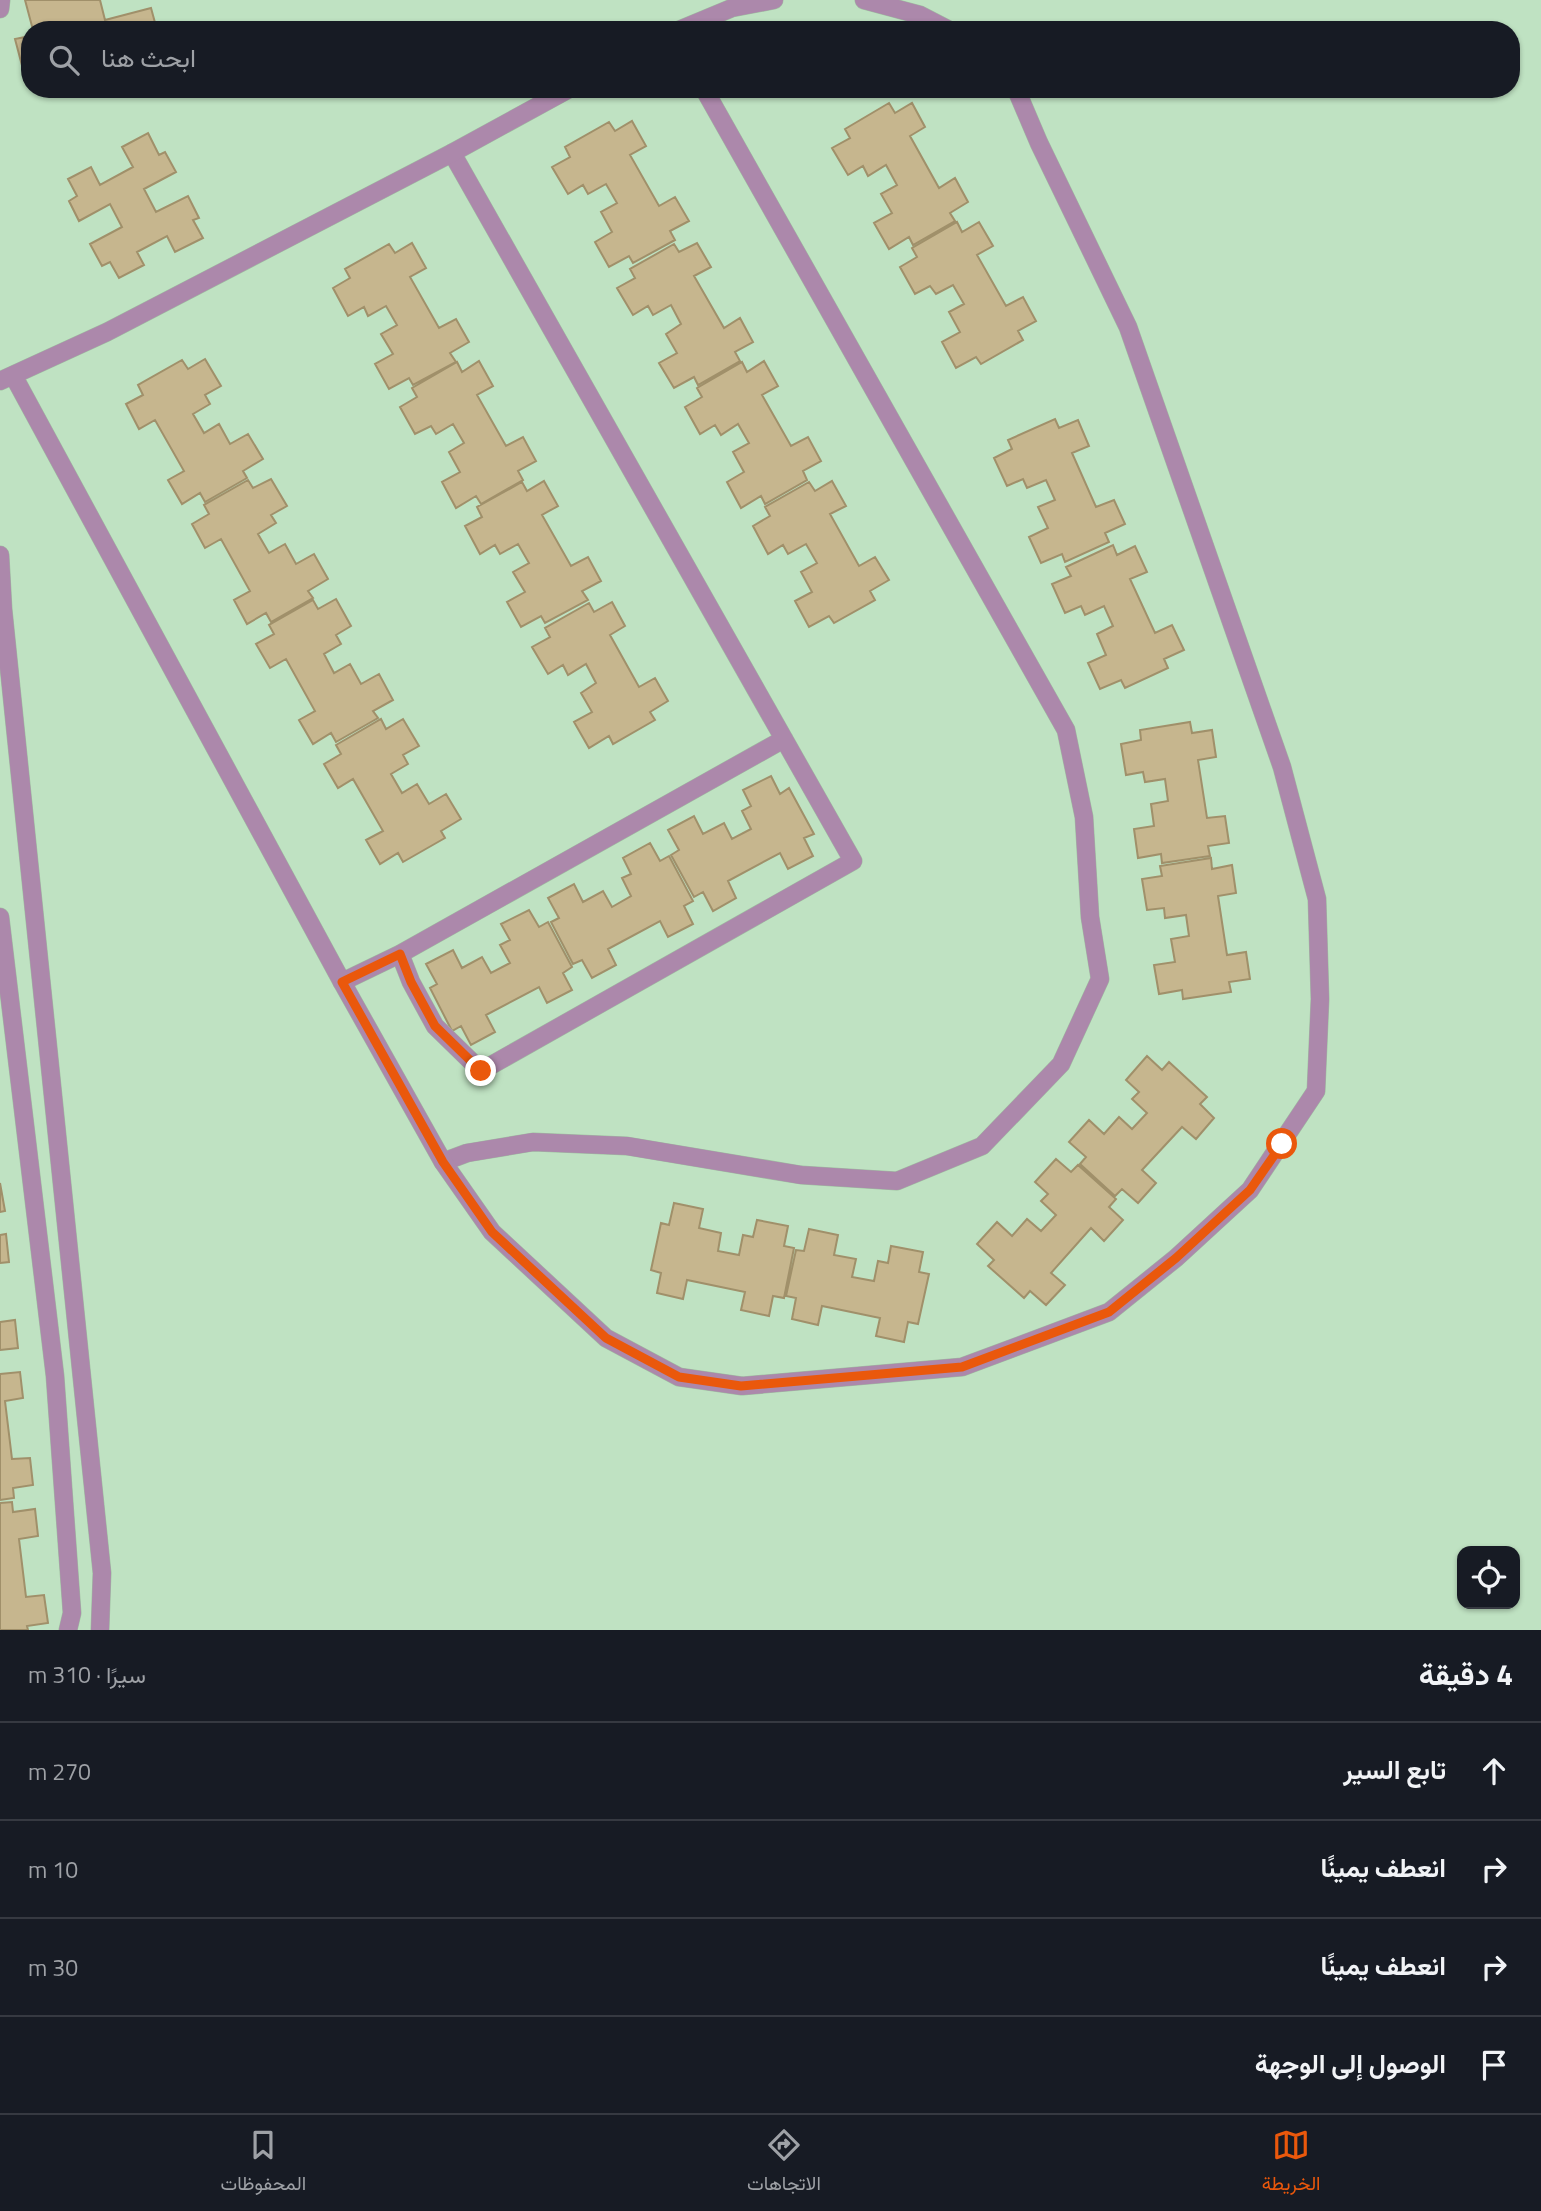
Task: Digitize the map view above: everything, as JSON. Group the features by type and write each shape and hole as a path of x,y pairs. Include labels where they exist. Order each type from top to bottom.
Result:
{"street":[{"path":"0,9 1,0"},
{"path":"701,21 732,8 774,0"},
{"path":"864,0 920,15 931,21"},
{"path":"553,98 107,332 7,378 443,1162 492,1232 606,1338 679,1377 741,1386 962,1367 1109,1312 1176,1258 1250,1190 1316,1091 1320,999 1317,899 1282,767 1128,327 1020,98"},
{"path":"443,1162 467,1153 534,1142 627,1146 800,1175 897,1181 982,1146 1061,1064 1100,979 1090,917 1084,817 1066,730 709,98"},
{"path":"400,954 411,982 435,1026 481,1071 853,861 452,153"},
{"path":"0,555 3,609 102,1573 100,1630"},
{"path":"342,982 400,954 784,739"},
{"path":"0,918 55,1376 72,1613 68,1630"}],"building":[{"path":"25,0 100,0 105,20 151,8 155,21 31,21"},
{"path":"21,38 21,62 15,39"},
{"path":"889,103 895,113 912,103 925,127 910,136 939,188 955,178 968,202 950,213 955,221 913,245 909,237 889,249 874,223 892,213 881,194 897,185 886,165 868,176 863,166 848,175 832,148 850,138 845,129"},
{"path":"632,121 646,146 630,155 659,206 675,197 689,221 670,231 675,240 633,263 629,256 609,267 595,242 612,232 601,212 617,203 606,184 588,194 583,185 568,194 552,167 570,157 565,147 609,122 615,131"},
{"path":"148,133 159,155 165,152 176,172 144,189 156,212 188,196 199,218 193,220 203,238 175,252 167,236 137,252 144,265 119,278 110,262 102,266 90,244 122,227 110,204 79,221 69,201 77,196 68,179 91,167 100,185 133,167 122,147"},
{"path":"957,222 962,232 979,222 993,246 977,255 1006,306 1023,297 1036,321 1018,331 1023,340 981,364 976,357 956,368 942,342 960,332 949,312 964,304 953,285 936,294 930,286 915,294 900,267 917,257 912,248"},
{"path":"412,243 426,268 410,277 439,328 456,319 469,342 450,353 456,362 413,385 409,378 389,389 375,364 393,354 381,334 397,325 386,306 368,316 364,307 348,316 333,288 350,278 345,269 389,244 395,253"},
{"path":"697,243 711,267 694,276 724,328 740,318 753,342 735,352 740,361 698,385 694,377 674,388 659,363 677,353 666,334 681,324 671,305 653,315 648,306 633,315 617,288 635,278 630,269 674,244 679,252"},
{"path":"205,359 221,386 205,395 210,404 193,414 204,433 219,424 230,444 248,434 263,459 243,471 247,478 205,502 200,493 182,504 168,480 184,471 155,420 139,429 126,404 143,395 138,385 182,360 188,369"},
{"path":"479,361 493,386 477,395 506,446 523,437 536,461 518,471 523,480 481,504 476,496 456,508 442,482 460,472 449,452 464,443 453,424 436,434 431,426 415,434 400,407 417,397 412,388 457,362 462,372"},
{"path":"764,361 778,386 762,395 791,446 808,437 821,461 803,471 807,480 765,504 761,496 741,508 727,482 744,472 733,452 749,443 738,424 721,435 715,425 700,434 685,407 702,397 697,388 742,362 747,372"},
{"path":"1055,419 1059,428 1078,420 1089,446 1072,453 1096,507 1114,500 1125,524 1105,533 1109,542 1065,562 1062,554 1041,563 1029,537 1048,528 1038,507 1055,500 1046,480 1027,488 1023,479 1007,486 994,458 1012,449 1008,440"},
{"path":"271,479 287,506 271,515 276,523 258,534 269,553 285,544 296,564 314,554 328,579 308,591 313,598 271,622 266,613 247,624 234,600 250,591 221,539 205,548 192,524 209,514 204,505 248,480 253,488"},
{"path":"544,481 558,506 542,515 571,566 588,557 601,581 582,591 588,600 545,623 541,616 521,627 507,602 525,592 513,572 529,563 518,544 500,554 495,545 480,554 465,526 482,517 477,507 522,482 527,491"},
{"path":"832,481 846,506 830,514 859,566 875,557 889,580 870,591 875,600 834,623 829,616 809,627 795,601 812,592 801,572 817,563 806,544 788,554 783,545 768,554 753,526 770,516 765,507 809,482 815,491"},
{"path":"1113,545 1117,555 1135,546 1147,572 1130,579 1155,633 1172,625 1184,650 1164,659 1168,668 1125,688 1121,680 1100,689 1088,663 1106,655 1097,634 1113,626 1104,606 1085,615 1081,606 1065,613 1052,584 1071,576 1066,567"},
{"path":"336,599 351,626 336,635 341,644 324,654 334,673 350,664 361,684 379,674 393,700 373,711 378,718 336,742 331,733 313,744 299,720 315,711 286,659 270,668 256,644 274,634 269,625 313,600 318,609"},
{"path":"612,602 625,626 610,635 639,687 655,678 668,701 650,712 655,720 613,744 609,736 589,748 574,722 592,712 581,693 596,683 586,664 568,675 563,665 548,674 532,647 550,637 545,628 589,603 594,612"},
{"path":"381,719 386,729 403,719 419,746 403,755 408,764 391,774 402,793 417,784 429,804 446,794 461,819 441,831 445,838 403,862 398,853 380,864 366,840 383,831 353,779 338,788 324,764 341,754 336,745"},
{"path":"1190,722 1192,733 1212,730 1216,757 1198,760 1207,818 1225,816 1229,843 1208,846 1210,856 1162,863 1161,854 1138,858 1134,829 1154,826 1151,804 1168,801 1165,779 1145,782 1143,772 1126,775 1121,744 1141,740 1140,730"},
{"path":"771,776 780,794 789,788 814,834 804,838 813,856 788,869 780,853 728,881 736,898 713,911 703,892 694,897 671,855 679,850 668,830 694,816 703,834 724,823 732,839 751,829 742,811 751,806 743,790"},
{"path":"650,843 660,861 669,856 693,901 684,906 693,924 668,937 660,921 608,949 616,965 592,978 582,960 573,964 551,922 559,918 548,898 574,884 583,902 603,891 612,907 631,896 622,878 631,874 623,858"},
{"path":"1211,858 1212,869 1232,865 1236,893 1218,896 1227,955 1246,952 1250,979 1229,982 1231,992 1183,999 1182,990 1159,994 1154,965 1175,962 1171,939 1189,936 1186,915 1165,918 1164,908 1147,910 1142,879 1162,876 1160,866"},
{"path":"529,910 539,927 548,922 572,967 563,973 572,990 547,1003 539,987 486,1015 495,1032 471,1045 461,1026 452,1031 430,988 437,984 426,964 453,950 462,968 482,957 491,973 510,963 500,945 510,940 501,924"},
{"path":"1147,1056 1162,1070 1169,1062 1207,1097 1200,1104 1214,1118 1196,1139 1182,1127 1142,1170 1156,1183 1138,1203 1122,1189 1115,1196 1080,1164 1086,1157 1069,1142 1089,1120 1104,1134 1119,1117 1132,1129 1147,1113 1132,1099 1139,1092 1126,1080"},
{"path":"1056,1159 1071,1172 1078,1165 1116,1199 1109,1207 1123,1220 1104,1241 1091,1228 1051,1273 1065,1285 1046,1305 1030,1291 1024,1298 988,1266 994,1260 977,1244 997,1222 1012,1236 1027,1219 1041,1231 1056,1215 1041,1201 1048,1194 1035,1182"},
{"path":"0,1183 5,1211 0,1212"},
{"path":"674,1203 703,1209 699,1228 721,1233 718,1251 739,1255 743,1235 753,1237 757,1220 788,1226 784,1246 794,1248 784,1298 773,1296 769,1316 741,1310 745,1292 687,1280 683,1299 657,1293 661,1273 651,1270 661,1223 669,1225"},
{"path":"809,1229 838,1235 834,1255 856,1259 852,1277 874,1281 878,1261 888,1263 891,1246 923,1252 919,1272 929,1274 918,1324 908,1322 904,1342 876,1336 880,1318 822,1306 818,1325 792,1319 796,1298 786,1296 796,1250 804,1251"},
{"path":"6,1234 9,1262 0,1263 0,1235"},
{"path":"15,1320 18,1348 0,1350 0,1322"},
{"path":"20,1372 23,1398 5,1401 12,1459 30,1458 33,1485 13,1488 14,1498 0,1500 0,1374"},
{"path":"12,1502 13,1512 35,1509 38,1536 19,1539 26,1597 44,1595 48,1623 27,1626 28,1630 0,1630 0,1503"}],"route":[{"path":"481,1071 435,1026 411,982 400,954 342,982 443,1162 492,1232 606,1338 679,1377 741,1386 962,1367 1109,1312 1176,1258 1250,1190 1282,1144"}]}
